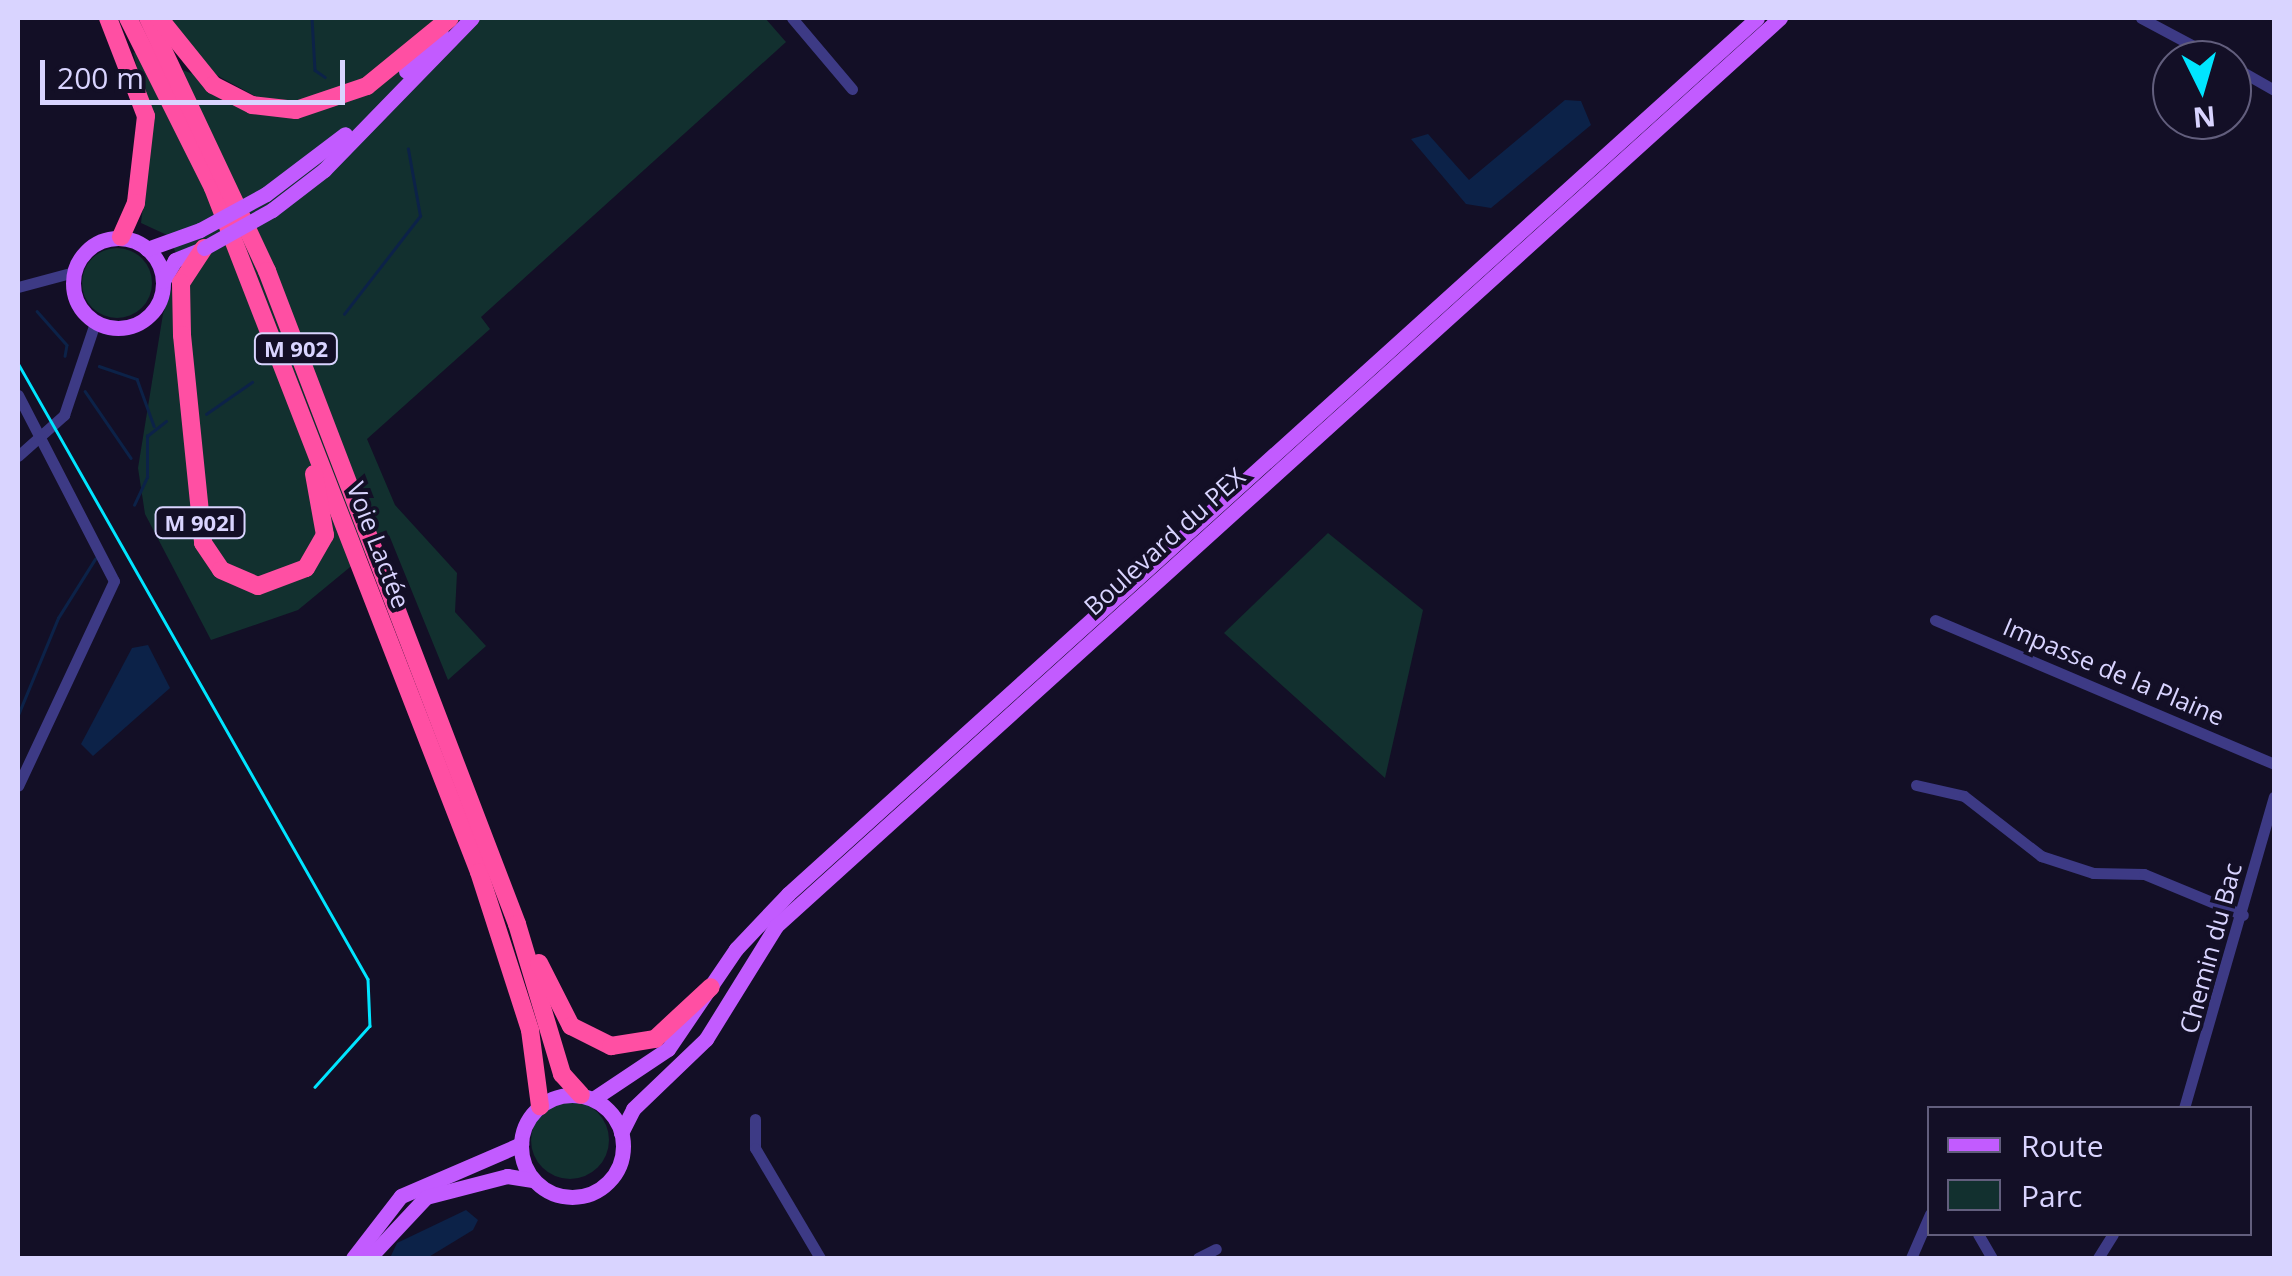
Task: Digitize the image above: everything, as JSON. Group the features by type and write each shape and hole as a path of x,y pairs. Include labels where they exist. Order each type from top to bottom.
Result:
{"highway":[{"path":"108,18 146,116 136,203 121,237"},
{"name":"Voie Lactée","path":"128,18 213,188 504,943 540,1106"},
{"name":"Voie Lactée","path":"148,18 266,271 490,853 562,1074 587,1098"},
{"path":"160,18 213,85 252,105 296,110 367,86 452,18"},
{"name":"M 902l","path":"202,239 181,283 182,336 203,543 230,576 272,585 315,558 325,536 312,440"},
{"path":"490,853 558,1008 591,1040 655,1039 711,987"}],"main road":[{"path":"452,18 335,144 202,239 175,260 146,319 118,329 95,323 76,302 74,272 86,250 121,237 147,249 202,239 272,210 324,170 472,18"},
{"name":"Boulevard du PEX","path":"587,1098 668,1049 711,987 788,894 1757,18"},
{"name":"Boulevard du PEX","path":"622,1133 633,1109 696,1051 798,905 1780,18"},
{"path":"147,249 163,281"},
{"path":"353,1258 401,1196 520,1144 540,1106 587,1098 622,1133 619,1165 599,1189 568,1196 535,1181 507,1176 426,1197 369,1258"},
{"path":"520,1144 535,1181"}],"street":[{"path":"792,18 852,88"},
{"path":"2141,18 2182,40"},
{"path":"2252,77 2274,90"},
{"path":"18,286 74,272"},
{"path":"18,456 64,414 95,323"},
{"path":"18,395 114,581 18,786"},
{"name":"Impasse de la Plaine","path":"1935,620 2274,764"},
{"path":"1916,785 1964,796 2040,856 2093,872 2144,874 2243,915"},
{"name":"Chemin du Bac","path":"2185,1106 2274,798"},
{"path":"755,1118 755,1148 820,1258"},
{"path":"1911,1258 1927,1221"},
{"path":"1979,1236 1992,1258"},
{"path":"2098,1258 2112,1236"},
{"path":"1198,1258 1216,1249"}],"green space":[{"path":"166,18 765,18 786,42 481,317 490,329 367,439 395,505 457,573 455,612 486,646 448,680 389,535 298,610 211,640 145,514 138,468 163,314 181,263 167,235 141,223 152,127 133,52 259,98 205,69"},
{"path":"117,248 142,258 152,283 142,308 117,318 92,308 82,283 92,258"},
{"path":"1328,533 1423,610 1385,778 1224,633"},
{"path":"570,1101 585,1104 597,1113 606,1125 606,1155 597,1167 585,1176 570,1179 555,1176 543,1167 534,1155 531,1140 534,1125 543,1113 555,1104"}],"water":[{"path":"1565,100 1581,101 1591,125 1491,208 1466,204 1411,139 1428,134 1469,180"},
{"path":"148,645 170,688 93,756 81,744 132,648"},
{"path":"466,1210 478,1220 473,1230 427,1258 390,1258 397,1243"}],"waterway":[{"path":"312,18 315,70 325,77"},
{"path":"344,314 420,216 408,149"},
{"path":"37,311 67,345 65,356"},
{"path":"99,366 137,379 154,426"},
{"path":"206,414 252,382"},
{"path":"85,391 131,458"},
{"path":"134,505 147,477 147,436 166,421"},
{"path":"18,715 58,618 95,559"}],"tram line":[{"path":"18,363 368,979 370,1026 315,1087"}]}
